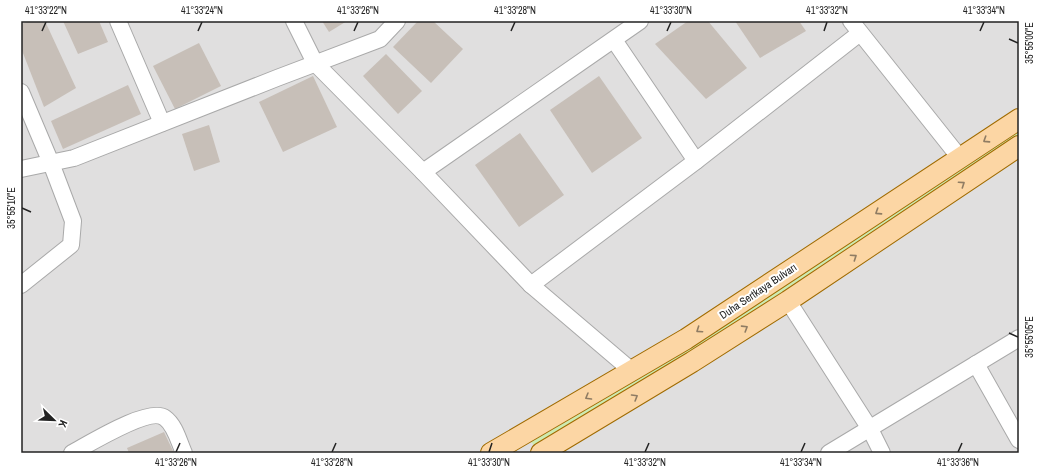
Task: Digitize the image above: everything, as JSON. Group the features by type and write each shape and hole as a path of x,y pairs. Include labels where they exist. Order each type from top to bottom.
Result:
{"main road":[{"name":"Duha Sertkaya Bulvarı","path":"491,453 517,447 632,371 686,339 1019,119"},
{"path":"541,453 692,362 788,301 1019,146"}],"street":[{"path":"118,21 162,123"},
{"path":"294,21 315,64 423,172 531,285 632,371"},
{"path":"21,169 74,158 380,39 397,21"},
{"path":"423,172 640,21"},
{"path":"531,285 696,161 856,27 960,158"},
{"path":"614,40 696,161"},
{"path":"21,92 51,163 73,221 70,245 21,284"},
{"path":"788,301 870,429 882,453"},
{"path":"829,453 1019,338"},
{"path":"976,364 1019,440"},
{"path":"72,453 128,423 144,417 156,415 165,417 171,424 184,453"}],"shaded area":[{"path":"21,21 1019,21 1019,453 21,453"}],"green space":[{"path":"1019,129 1019,134 695,350 534,445 531,442 693,347"}],"building":[{"path":"30,21 45,21 76,88 44,107 21,48 21,24"},
{"path":"63,21 99,21 108,42 78,54"},
{"path":"322,21 347,21 329,32"},
{"path":"418,21 433,21 463,49 431,83 393,47"},
{"path":"688,21 708,21 747,68 706,99 655,44"},
{"path":"735,21 799,21 806,31 760,58"},
{"path":"199,43 221,86 175,109 153,66"},
{"path":"386,54 422,91 398,114 363,76"},
{"path":"313,76 337,127 283,152 259,102"},
{"path":"599,76 642,138 592,173 550,110"},
{"path":"128,85 141,114 63,149 51,121"},
{"path":"209,125 220,162 194,171 182,134"},
{"path":"520,133 564,195 519,227 475,165"},
{"path":"164,432 174,453 129,453 127,448"}]}
